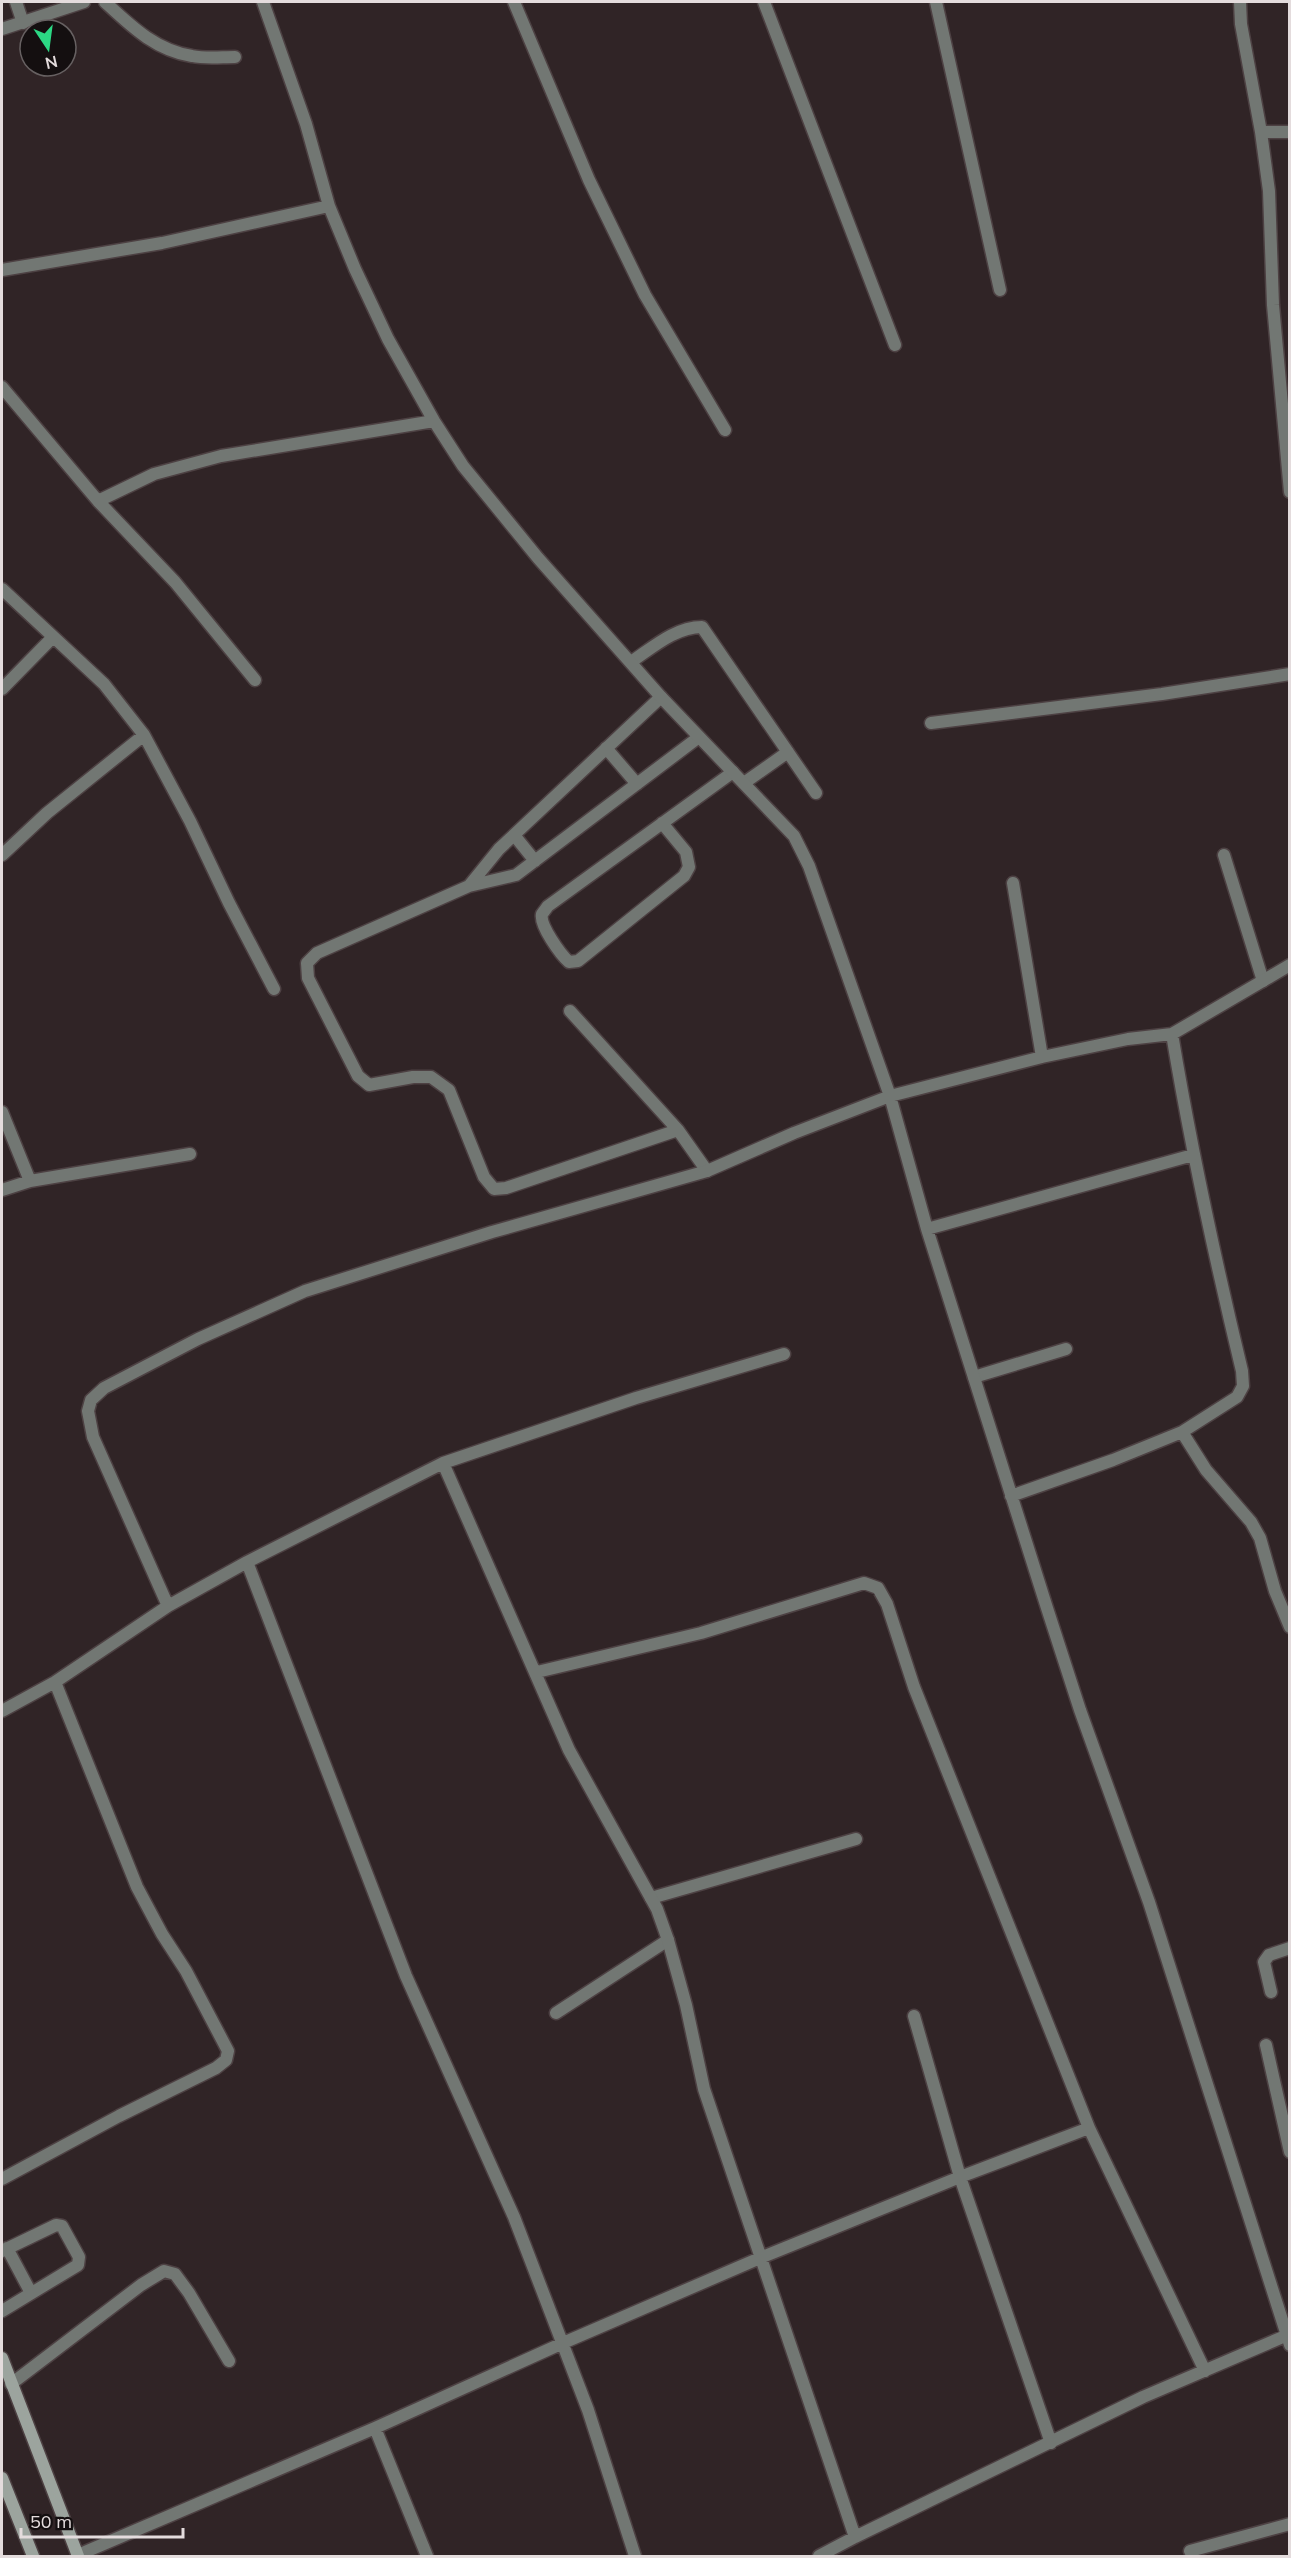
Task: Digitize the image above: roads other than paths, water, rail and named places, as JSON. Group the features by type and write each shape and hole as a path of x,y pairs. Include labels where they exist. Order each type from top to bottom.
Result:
{"main road":[{"path":"2,2358 78,2555"},
{"path":"2,2478 33,2556"}],"street":[{"path":"16,2 21,18"},
{"path":"38,18 84,2"},
{"path":"105,2 135,31 161,48 192,56 235,57"},
{"path":"263,2 306,124 329,206 364,289 434,421 463,466 538,558 661,697 794,836 809,866 890,1096 927,1229 1011,1496 1080,1710 1149,1902 1288,2338 1143,2397 855,2536 819,2556"},
{"path":"514,2 589,180 640,284 724,430"},
{"path":"764,2 895,345"},
{"path":"936,2 1000,290"},
{"path":"1240,2 1240,24 1269,191 1273,305 1290,492"},
{"path":"2,29 18,24"},
{"path":"1260,132 1290,132"},
{"path":"2,270 162,243 329,206"},
{"path":"2,387 98,501 175,582 255,680"},
{"path":"98,501 154,474 220,456 434,421"},
{"path":"2,589 104,684 144,735 274,989"},
{"path":"631,662 677,632 690,627 702,627 816,793"},
{"path":"2,689 53,637"},
{"path":"931,723 1162,694 1290,674"},
{"path":"469,886 499,849 661,697"},
{"path":"2,855 47,813 144,735"},
{"path":"678,1130 506,1188 494,1189 483,1177 449,1090 431,1077 413,1077 369,1085 358,1076 308,978 307,963 317,953 469,886 516,875 699,737"},
{"path":"606,748 637,784"},
{"path":"744,783 788,752"},
{"path":"662,823 686,852 689,867 684,876 578,961 569,962 563,957 542,923 542,914 548,906 662,823 733,772"},
{"path":"514,835 535,861"},
{"path":"1224,855 1263,981"},
{"path":"1013,883 1042,1056"},
{"path":"168,1606 93,1437 88,1411 91,1400 104,1388 198,1339 305,1292 492,1232 707,1171 794,1133 890,1096 1042,1056 1128,1039 1172,1034 1290,966"},
{"path":"570,1011 678,1130 707,1171"},
{"path":"1011,1496 1113,1460 1182,1432 1237,1397 1243,1386 1242,1371 1218,1274 1193,1155 1172,1034"},
{"path":"2,1112 30,1181"},
{"path":"2,1190 30,1181 190,1154"},
{"path":"927,1229 1193,1155"},
{"path":"974,1377 1066,1349"},
{"path":"2,1711 55,1682 168,1606 247,1562 443,1462 636,1398 784,1354"},
{"path":"1182,1432 1206,1470 1251,1522 1260,1538 1275,1591 1290,1627"},
{"path":"443,1462 537,1672 569,1750 651,1898 668,1940 686,2005 704,2089 855,2536"},
{"path":"247,1562 406,1976 514,2217 588,2410 635,2556"},
{"path":"537,1672 701,1633 864,1583 878,1588 887,1604 914,1687 1089,2128 1205,2371"},
{"path":"2,2179 119,2116 216,2068 226,2060 228,2051 186,1971 162,1935 137,1887 55,1682"},
{"path":"651,1898 856,1839"},
{"path":"556,2013 668,1940"},
{"path":"1271,1992 1264,1962 1269,1955 1290,1948"},
{"path":"914,2016 960,2177 1051,2443"},
{"path":"1266,2045 1290,2152"},
{"path":"78,2555 375,2428 563,2343 760,2258 960,2177 1089,2128"},
{"path":"2,2312 78,2265 79,2256 62,2226 56,2225 4,2250 31,2294"},
{"path":"11,2384 141,2285 164,2271 175,2274 189,2293 229,2361"},
{"path":"375,2428 427,2556"},
{"path":"1190,2551 1290,2524"}]}
